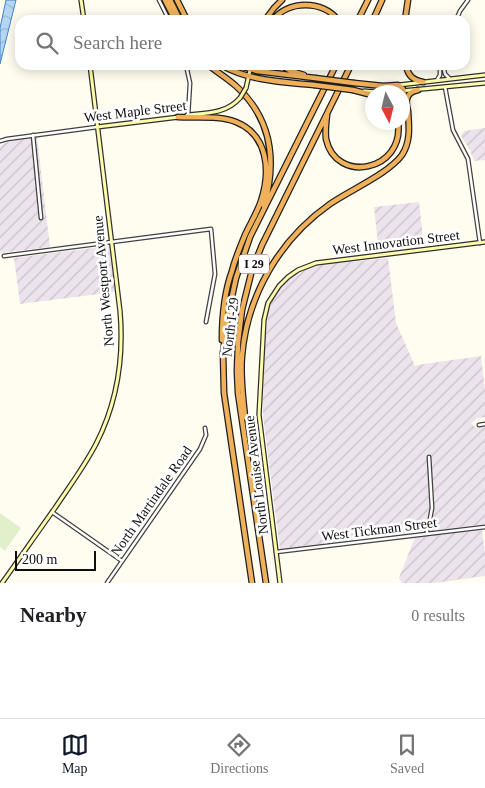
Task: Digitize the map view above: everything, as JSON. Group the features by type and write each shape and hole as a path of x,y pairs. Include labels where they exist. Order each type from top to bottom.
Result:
{"highway":[{"path":"165,0 172,15"},
{"path":"170,0 178,15"},
{"path":"177,0 184,15"},
{"path":"269,15 282,0"},
{"path":"276,15 288,5 306,0 326,6 335,15"},
{"path":"360,15 368,0"},
{"path":"375,15 382,0"},
{"path":"406,15 408,0"},
{"path":"215,70 234,84 247,97 259,116 268,138 271,165 269,186 264,206 254,229"},
{"path":"231,70 249,77 365,93"},
{"path":"264,70 369,85"},
{"path":"288,70 315,78"},
{"name":"North I-29","path":"251,582 225,403 223,354 226,325 233,288 254,229 333,70"},
{"name":"North I-29","path":"266,583 238,393 237,362 240,323 246,291 257,256 348,70"},
{"path":"408,70 414,80 424,82"},
{"path":"410,94 418,90"},
{"path":"327,113 326,132 329,146 338,159 354,166 369,167 386,158 397,141 398,130"},
{"path":"178,117 227,119 244,126 260,143 266,163 263,195 237,256 226,290 221,348 223,354"},
{"path":"244,430 241,374 242,348 249,316 265,276 284,248 306,224 331,203 396,162 407,144 408,130"}],"main road":[{"path":"81,0 83,15"},
{"name":"North Westport Avenue","path":"5,582 79,473 96,444 109,413 117,384 121,355 121,327 91,70"},
{"name":"West Maple Street","path":"188,116 222,110 233,105 246,88 251,70"},
{"path":"402,85 485,74"},
{"path":"410,91 485,83"},
{"path":"353,90 365,91"},
{"name":"West Maple Street","path":"97,127 178,117"},
{"name":"West Innovation Street","path":"310,265 485,242"},
{"name":"North Louise Avenue","path":"280,583 259,415 264,320 268,303 279,286 292,274 310,265"}],"street":[{"path":"160,0 167,15"},
{"path":"458,15 468,0"},
{"path":"187,70 190,83 188,116"},
{"path":"435,81 440,75 441,70"},
{"path":"444,70 446,76 450,79"},
{"path":"445,87 453,130 470,165 480,243"},
{"name":"West Maple Street","path":"0,141 97,127"},
{"path":"33,135 41,218"},
{"path":"4,256 211,229 215,274 206,322"},
{"path":"479,425 485,424"},
{"name":"North Martindale Road","path":"107,583 200,449 206,435 205,428"},
{"path":"427,534 432,508 429,457"},
{"path":"52,512 122,561"},
{"name":"West Tickman Street","path":"276,552 485,527"}],"shaded area":[{"path":"485,128 485,160 474,161 470,150 461,136 464,131"},
{"path":"37,137 50,247 0,253 0,146 7,142"},
{"path":"419,202 424,246 379,252 374,207"},
{"path":"109,246 115,292 20,304 14,258"},
{"path":"388,258 396,323 415,366 481,356 485,390 485,417 477,418 471,424 477,428 485,427 485,524 429,531 433,518 434,501 432,480 428,479 431,508 424,531 280,549 263,417 266,336 272,300 292,277 311,267"},
{"path":"482,530 485,576 435,583 402,583 399,578 415,537"}],"green space":[{"path":"0,513 21,528 5,551 0,547"}],"water":[{"path":"6,0 16,0 0,64 0,28"}]}
